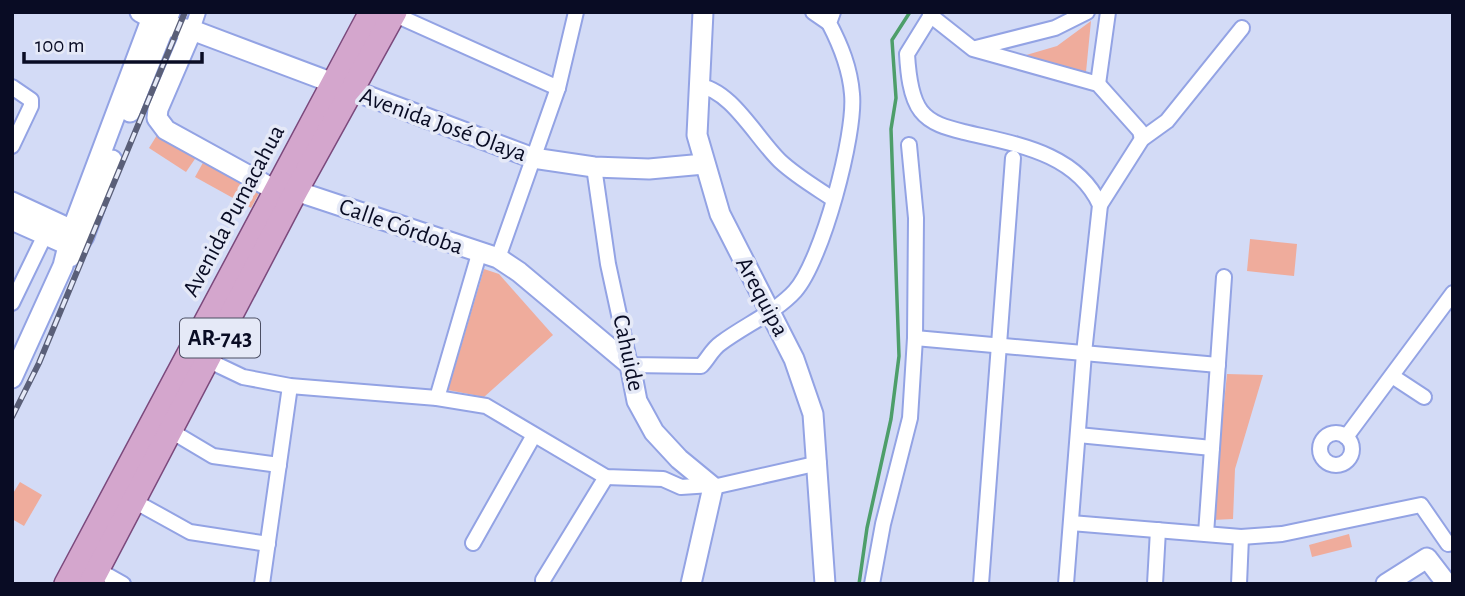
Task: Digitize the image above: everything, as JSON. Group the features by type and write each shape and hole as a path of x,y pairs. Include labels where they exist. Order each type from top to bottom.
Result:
{"main road":[{"name":"Avenida Pumacahua","path":"89,571 286,190 341,88 387,13"},
{"name":"Avenida Pumacahua","path":"66,584 89,571 134,501 171,431 200,356"}],"street":[{"path":"498,258 558,88 576,12"},
{"name":"Arequipa","path":"703,12 697,135 704,164 733,245 771,309 794,359 813,414 819,463 825,584"},
{"path":"630,365 701,366 720,344 789,298 814,260 833,199 849,131 852,93 843,51 831,18 813,12"},
{"path":"973,49 1055,28 1087,12"},
{"path":"1098,84 1108,12"},
{"path":"387,13 558,88"},
{"path":"1100,205 1093,190 1065,162 1023,146 936,124 921,112 915,101 907,54 931,14 973,49 1098,84 1140,131 1142,139"},
{"path":"12,378 75,240 159,16"},
{"name":"Avenida José Olaya","path":"159,16 195,21 341,88 533,158 594,167 649,169 704,164"},
{"name":"Calle Córdoba","path":"195,21 161,101 157,118 166,130 286,190 478,254 498,258 519,272 630,365"},
{"path":"1066,584 1084,353 1100,205 1142,139 1167,121 1241,28"},
{"path":"698,86 709,87 724,96 781,161 833,199"},
{"path":"12,87 31,100 32,106 12,146"},
{"path":"872,584 883,524 910,418 915,338 916,218 909,145"},
{"path":"981,584 1013,158"},
{"name":"Cahuide","path":"594,167 608,264 637,401 654,432 712,486"},
{"path":"12,202 75,240"},
{"path":"12,220 45,235 75,240"},
{"path":"12,303 45,235"},
{"path":"437,398 478,254"},
{"path":"1206,534 1224,277"},
{"path":"1346,437 1448,309 1453,293"},
{"path":"915,338 1218,365"},
{"path":"200,356 243,377 290,386 437,398 486,406 606,477 663,479 681,487 712,486 819,463"},
{"path":"1392,376 1424,397"},
{"path":"262,584 290,386"},
{"path":"171,431 213,456 279,465"},
{"path":"473,543 534,435"},
{"path":"1078,435 1212,449"},
{"path":"543,580 606,477"},
{"path":"691,584 712,486"},
{"path":"134,501 190,531 268,544"},
{"path":"1071,523 1241,537 1282,534 1421,505 1450,542 1386,584"},
{"path":"1155,584 1158,530"},
{"path":"1239,584 1241,537"},
{"path":"1427,558 1447,584"},
{"path":"89,571 123,584"}],"shaded area":[{"path":"1091,21 1086,72 1013,59 1057,46"},
{"path":"159,132 197,156 186,172 149,148"},
{"path":"205,159 261,190 251,208 195,177"},
{"path":"1250,239 1297,244 1294,276 1247,271"},
{"path":"484,269 499,274 553,335 484,397 448,390"},
{"path":"1227,374 1263,375 1235,469 1233,519 1212,520"},
{"path":"20,482 42,495 24,526 12,519 12,495"},
{"path":"1349,534 1352,547 1312,557 1309,545"}],"waterway":[{"path":"859,584 867,528 891,419 899,356 891,129 896,98 892,40 910,12"}],"railway":[{"path":"12,417 39,363 185,12"}]}
